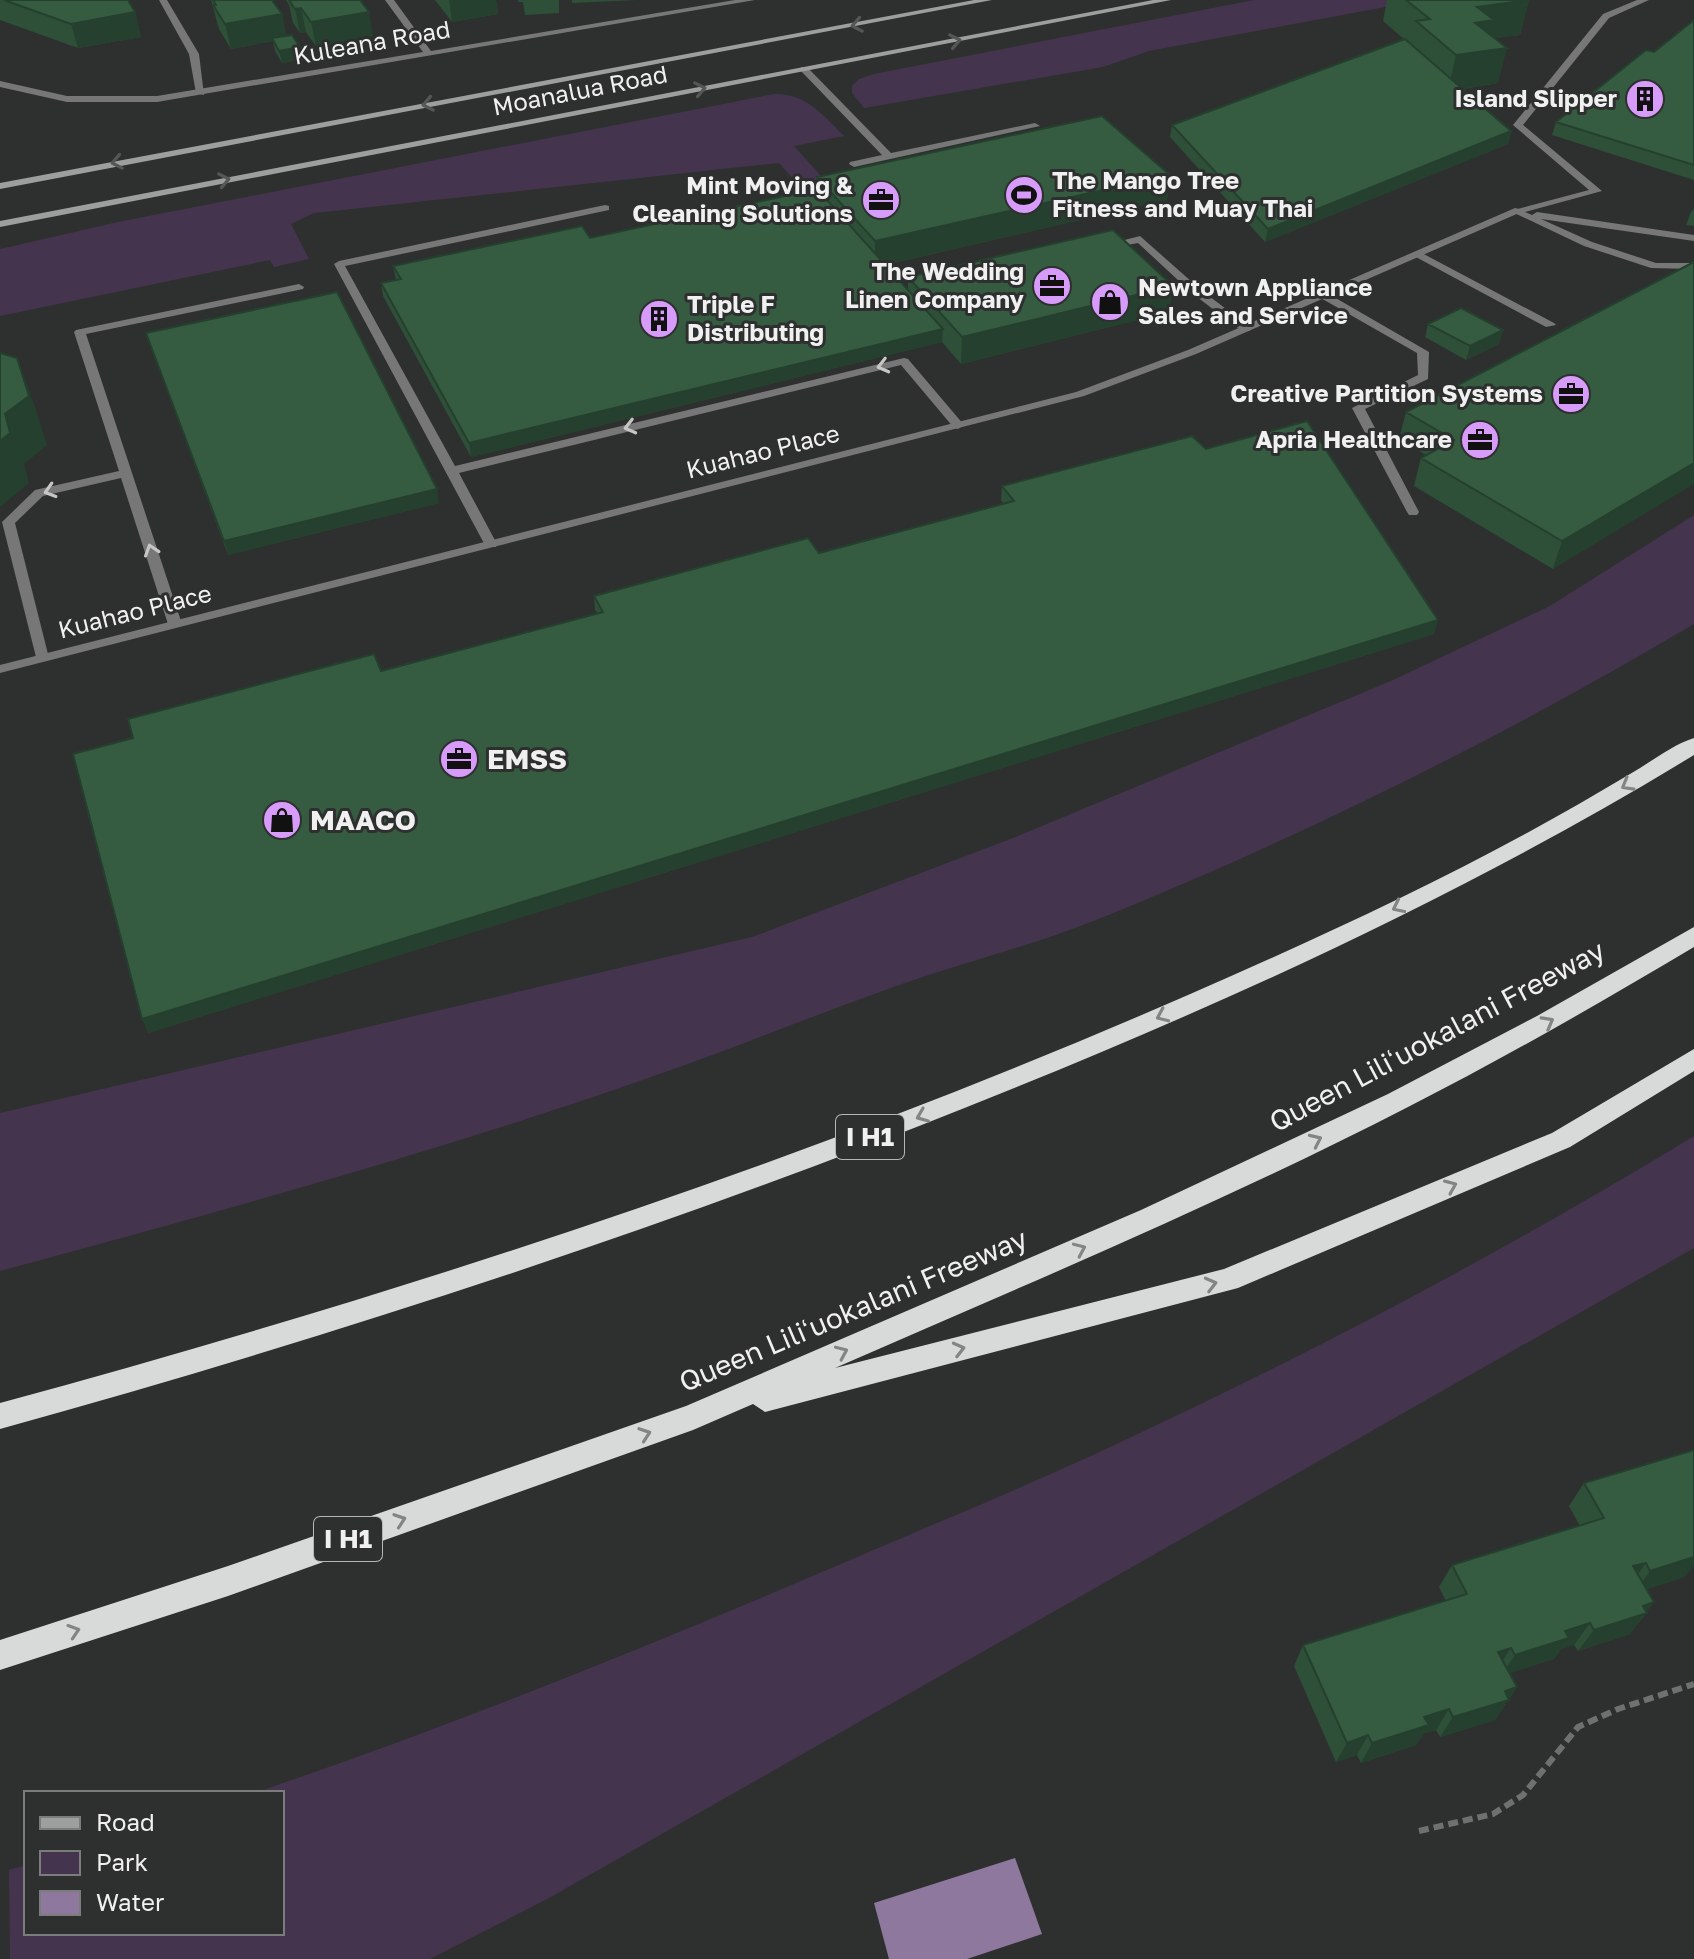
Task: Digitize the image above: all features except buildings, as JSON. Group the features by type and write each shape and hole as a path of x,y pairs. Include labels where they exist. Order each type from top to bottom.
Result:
{"highway":[{"name":"I H1","path":"0,1416 203,1361 532,1258 834,1151 1106,1041 1323,945 1508,852 1694,745"},
{"name":"Queen Liliʻuokalani Freeway","path":"0,1655 228,1581 693,1417 1150,1218 1397,1101 1546,1023 1694,936"},
{"path":"693,1417 1228,1280 1561,1140 1694,1059"}],"main road":[{"name":"Moanalua Road","path":"0,186 988,0"},
{"name":"Moanalua Road","path":"0,224 1167,0"}],"street":[{"path":"163,0 194,54 201,93"},
{"path":"389,0 428,53"},
{"name":"Kuleana Road","path":"0,84 41,96 93,101 157,99 751,0"},
{"name":"Kuahao Place","path":"0,669 1094,389 1246,329 1515,211 1597,191 1518,125 1606,16 1645,0"},
{"path":"804,69 889,157"},
{"path":"854,164 1035,126"},
{"path":"491,544 339,264 605,208"},
{"path":"1515,211 1694,238"},
{"path":"1515,211 1588,244 1655,266 1694,266"},
{"path":"1094,249 1140,239 1197,292 1246,329"},
{"path":"1418,254 1550,325"},
{"path":"175,624 80,332 299,287"},
{"path":"1323,295 1423,352 1424,377 1358,408 1413,512"},
{"path":"451,471 904,361 958,425"},
{"path":"42,658 8,522 39,493 126,473"}],"path":[{"path":"1419,1831 1493,1814 1523,1795 1578,1727 1618,1709 1694,1684"}],"green space":[{"path":"1254,0 1481,0 1401,4 1149,51 1103,67 864,108 852,93 852,86 859,79 874,74"},
{"path":"774,94 805,101 844,136 794,146 839,196 814,202 779,163 314,213 291,224 309,259 274,267 270,260 0,316 0,249 118,222"},
{"path":"1694,515 1694,624 1475,745 1249,855 1073,929 905,983 680,1067 487,1132 0,1271 0,1113 752,937 1013,838 1393,680 1550,606"},
{"path":"1694,1136 1694,1248 549,1898 430,1959 10,1959 9,1870 24,1866 24,1935 284,1935 284,1791 260,1791 484,1710 636,1650 994,1499 1270,1370 1414,1296"}],"water":[{"path":"1015,1858 1042,1934 967,1959 889,1959 874,1903"}],"place":[{"name":"Island Slipper","path":"1645,99"},
{"name":"The Mango Tree Fitness and Muay Thai","path":"1024,195"},
{"name":"Mint Moving & Cleaning Solutions","path":"881,200"},
{"name":"The Wedding Linen Company","path":"1052,286"},
{"name":"Newtown Appliance Sales and Service","path":"1110,302"},
{"name":"Triple F Distributing","path":"659,319"},
{"name":"Creative Partition Systems","path":"1571,394"},
{"name":"Apria Healthcare","path":"1480,440"},
{"name":"EMSS","path":"459,759"},
{"name":"MAACO","path":"282,820"}]}
